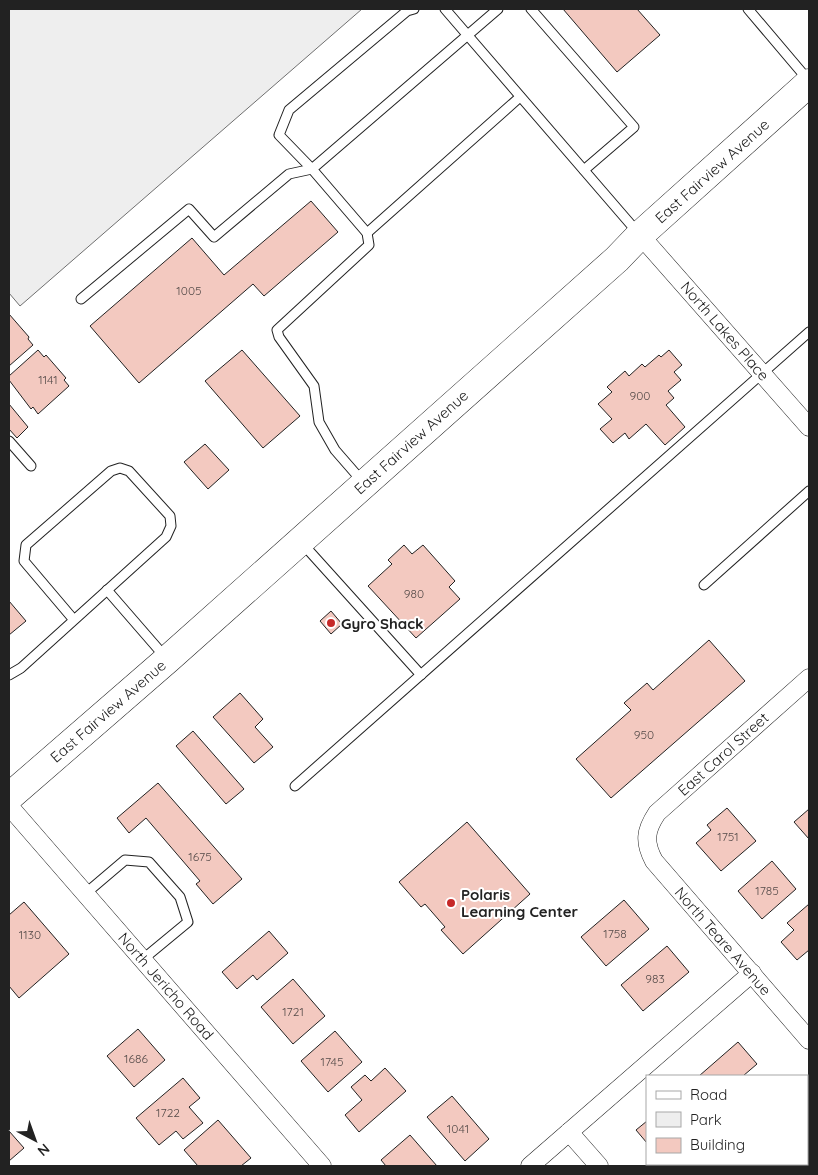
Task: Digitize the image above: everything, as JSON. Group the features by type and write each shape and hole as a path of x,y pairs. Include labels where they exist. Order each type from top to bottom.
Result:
{"main road":[{"name":"East Fairview Avenue","path":"11,794 168,660 617,259 640,235 809,82"}],"street":[{"name":"North Lakes Place","path":"640,235 809,427"},
{"name":"East Carol Street","path":"645,837 657,813 809,678"},
{"name":"North Jericho Road","path":"11,794 85,894 322,1166"},
{"name":"North Teare Avenue","path":"645,837 654,861 809,1040"},
{"path":"530,1166 752,973"},
{"path":"569,1132 599,1166"}],"lane":[{"path":"364,483 335,450 319,422 314,386 278,337 277,330 370,244 368,233 312,169 279,135 289,110 407,11 414,9"},
{"path":"444,9 640,235"},
{"path":"81,299 189,209 214,237 289,174 312,169 498,9"},
{"path":"531,9 634,127 584,170"},
{"path":"748,9 809,82"},
{"path":"368,233 520,97"},
{"path":"295,786 808,332"},
{"path":"9,441 31,466"},
{"path":"9,675 22,668 166,537 171,526 170,516 129,471 120,468 110,470 26,544 24,561 74,620"},
{"path":"704,585 809,491"},
{"path":"300,541 421,675"},
{"path":"107,590 168,660"},
{"path":"85,894 125,860 149,862 180,897 188,922 142,960"}],"green space":[{"path":"9,9 362,9 20,306 9,293"}],"building":[{"path":"563,9 637,9 660,35 617,72"},
{"path":"311,201 338,232 264,296 253,284 139,383 90,326 192,238 224,275"},
{"path":"9,314 29,337 28,339 33,345 9,366"},
{"path":"38,350 44,357 46,355 66,378 64,380 69,386 38,414 33,407 31,409 9,380 9,376"},
{"path":"242,350 300,416 263,448 205,381"},
{"path":"669,350 682,365 674,372 681,380 668,391 674,398 666,405 685,427 665,445 646,424 629,439 625,433 613,443 600,429 612,419 598,404 612,392 607,387 625,371 629,376 642,364 645,367 659,355 661,357"},
{"path":"9,404 28,427 17,438 9,429"},
{"path":"205,444 229,470 208,489 184,462"},
{"path":"404,545 412,554 423,545 455,581 449,587 460,599 416,638 368,586 392,564 388,560"},
{"path":"9,601 26,621 9,635"},
{"name":"Gyro Shack","path":"331,611 342,624 331,634 320,621"},
{"path":"709,640 745,681 611,798 576,759 631,710 624,703 647,683 653,690"},
{"path":"240,693 263,719 255,727 273,747 254,763 213,717"},
{"path":"193,731 244,789 226,804 176,746"},
{"path":"158,783 242,879 213,904 196,884 200,881 146,818 129,833 117,818"},
{"path":"727,808 756,841 721,871 696,843 711,830 707,825"},
{"path":"809,809 809,839 794,822"},
{"path":"467,822 530,894 463,954 441,930 445,927 425,904 421,907 399,882"},
{"path":"772,861 796,889 762,919 738,891"},
{"path":"624,900 649,929 606,966 581,937"},
{"path":"24,902 69,954 19,998 9,986 9,915"},
{"path":"809,904 809,950 797,960 781,942 794,930 787,923"},
{"path":"269,931 288,953 257,980 253,975 237,989 222,972"},
{"path":"667,946 689,972 643,1011 621,985"},
{"path":"293,979 325,1016 293,1044 261,1007"},
{"path":"138,1029 165,1060 134,1087 107,1056"},
{"path":"335,1031 362,1062 328,1092 301,1061"},
{"path":"738,1042 757,1064 744,1075 700,1075"},
{"path":"385,1068 406,1091 359,1132 345,1115 362,1100 351,1087 365,1075 371,1081"},
{"path":"183,1078 200,1098 189,1107 203,1123 183,1139 176,1131 159,1145 136,1118"},
{"path":"452,1096 489,1139 465,1161 427,1117"},
{"path":"218,1120 251,1158 241,1166 198,1166 184,1150"},
{"path":"809,1120 808,1154 808,1121"},
{"path":"646,1122 646,1142 636,1130"},
{"path":"9,1131 24,1148 9,1161"},
{"path":"410,1135 437,1166 386,1166 381,1160"},
{"path":"658,1165 710,1165 709,1166"}],"place":[{"name":"Gyro Shack","path":"331,623"},
{"name":"Polaris Learning Center","path":"451,903"}]}
